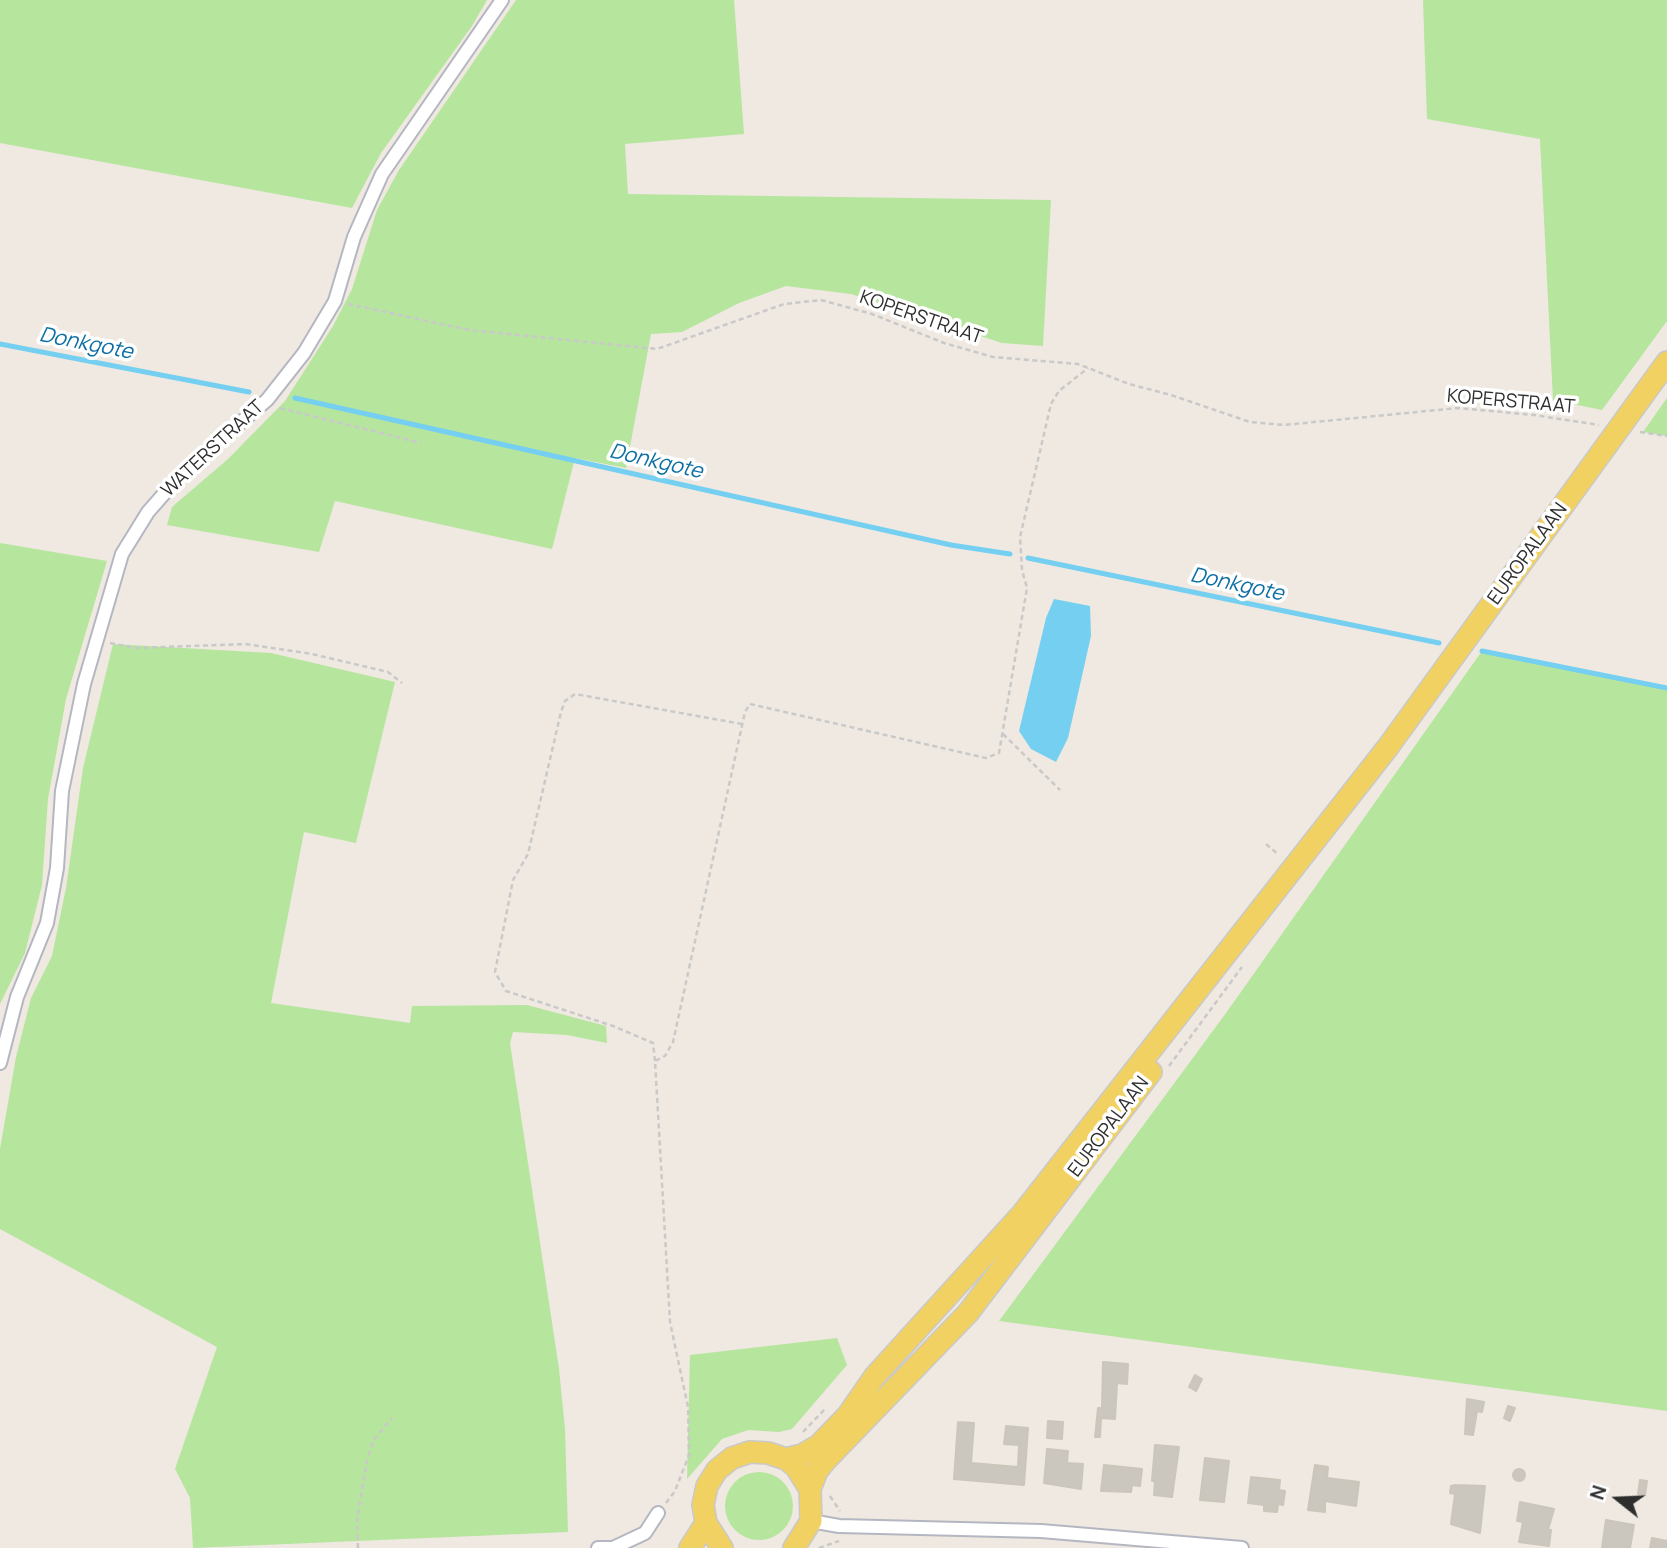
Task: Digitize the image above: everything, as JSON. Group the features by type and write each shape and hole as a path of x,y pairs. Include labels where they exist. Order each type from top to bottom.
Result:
{"main road":[{"name":"EUROPALAAN","path":"786,1459 802,1455 819,1445 848,1415 875,1376 1023,1213 1361,778 1388,747 1667,362"},
{"name":"EUROPALAAN","path":"810,1489 817,1471 826,1460 968,1313 1368,782 1388,747"},
{"path":"722,1548 706,1524 705,1496 717,1470 732,1458 750,1452 768,1452 786,1459 796,1467 810,1489 811,1521 794,1548"},
{"path":"690,1548 706,1524"}],"street":[{"name":"WATERSTRAAT","path":"0,1063 17,997 47,923 57,868 62,791 96,641 122,554 148,512 184,471 263,404 304,353 335,301 354,237 382,174 502,0"},
{"path":"598,1548 612,1548 645,1533 658,1513"},
{"path":"811,1521 835,1526 1041,1531 1242,1548"}],"path":[{"name":"KOPERSTRAAT","path":"335,301 469,330 657,349 784,304 821,300 872,314 944,342 993,357 1038,358 1088,368 1250,422 1284,425 1458,408 1534,415 1667,436"},
{"path":"655,1061 665,1056 673,1042 742,724 750,704 986,758 999,752 1027,588 1022,570 1020,537 1051,404 1059,390 1088,368"},
{"path":"263,404 421,443"},
{"path":"96,641 136,648 246,645 312,654 388,671 402,683"},
{"path":"658,1513 674,1491 686,1464 689,1419 683,1376 670,1322 653,1042 506,991 495,972 513,880 528,854 565,701 575,694 742,724"},
{"path":"1003,734 1060,790"},
{"path":"800,1435 831,1403"},
{"path":"358,1548 357,1520 368,1456 375,1438 392,1418"},
{"path":"819,1548 837,1542"}],"green space":[{"path":"0,0 487,0 472,26 381,153 352,208 0,143"},
{"path":"516,0 734,0 744,134 625,144 628,194 1051,200 1043,346 1002,343 851,294 786,286 739,303 682,332 651,334 626,468 575,458 552,549 335,501 319,552 167,525 172,507 228,459 285,401 333,326 352,289 377,210 399,170"},
{"path":"1423,0 1667,0 1667,321 1602,410 1553,400 1540,139 1427,119"},
{"path":"1667,398 1667,436 1643,432"},
{"path":"0,543 107,561 66,699 48,799 42,885 25,953 0,1004"},
{"path":"113,644 271,653 395,682 356,843 304,832 271,1003 410,1023 412,1006 527,1005 606,1026 607,1043 567,1035 513,1032 510,1043 559,1369 565,1429 568,1532 193,1548 190,1498 175,1469 217,1347 0,1229 0,1149 16,1057 31,998 52,956 66,888 83,768"},
{"path":"1482,651 1667,688 1667,1411 999,1321 1226,1013"},
{"path":"837,1338 847,1365 792,1429 779,1432 748,1430 722,1439 687,1479 690,1355"},
{"path":"752,1472 766,1472 778,1477 788,1487 793,1506 788,1525 778,1535 766,1540 752,1540 740,1535 730,1525 725,1513 725,1499 730,1487 740,1477"}],"water":[{"path":"1054,599 1090,606 1091,636 1068,738 1056,762 1031,749 1019,731 1046,618"}],"building":[{"path":"1103,1362 1128,1364 1127,1384 1117,1383 1115,1419 1101,1418 1100,1437 1095,1437 1098,1408 1102,1408"},
{"path":"1195,1375 1202,1379 1196,1391 1189,1387"},
{"path":"1467,1399 1484,1402 1482,1412 1477,1411 1473,1435 1465,1434"},
{"path":"1508,1406 1515,1408 1510,1421 1504,1418"},
{"path":"1048,1421 1063,1422 1062,1439 1047,1438"},
{"path":"958,1422 974,1423 971,1463 1018,1467 1019,1445 1004,1444 1006,1426 1028,1428 1024,1485 954,1479"},
{"path":"1155,1445 1179,1447 1172,1497 1154,1495 1155,1481 1152,1481"},
{"path":"1047,1449 1068,1451 1067,1463 1083,1464 1081,1489 1044,1483"},
{"path":"1205,1458 1229,1461 1224,1502 1200,1500"},
{"path":"1104,1465 1142,1469 1140,1486 1132,1485 1131,1492 1101,1491"},
{"path":"1315,1465 1328,1467 1327,1478 1359,1482 1356,1506 1325,1501 1325,1512 1308,1510"},
{"path":"1519,1469 1525,1475 1519,1481 1513,1475"},
{"path":"1251,1477 1280,1480 1279,1490 1285,1491 1283,1505 1278,1504 1277,1512 1264,1511 1264,1505 1248,1503"},
{"path":"1640,1480 1647,1481 1645,1495 1638,1494"},
{"path":"1451,1486 1485,1486 1480,1533 1451,1524 1455,1494 1450,1493"},
{"path":"1520,1502 1554,1509 1548,1530 1551,1530 1549,1546 1519,1542 1523,1522 1517,1521"},
{"path":"1606,1520 1634,1525 1630,1548 1602,1548"},
{"path":"1652,1538 1667,1541 1667,1548 1650,1548"}],"waterway":[{"name":"Donkgote","path":"0,344 249,392"},
{"name":"Donkgote","path":"295,398 951,545 1010,554"},
{"name":"Donkgote","path":"1028,558 1439,643"},
{"name":"Donkgote","path":"1482,651 1667,688"}]}
